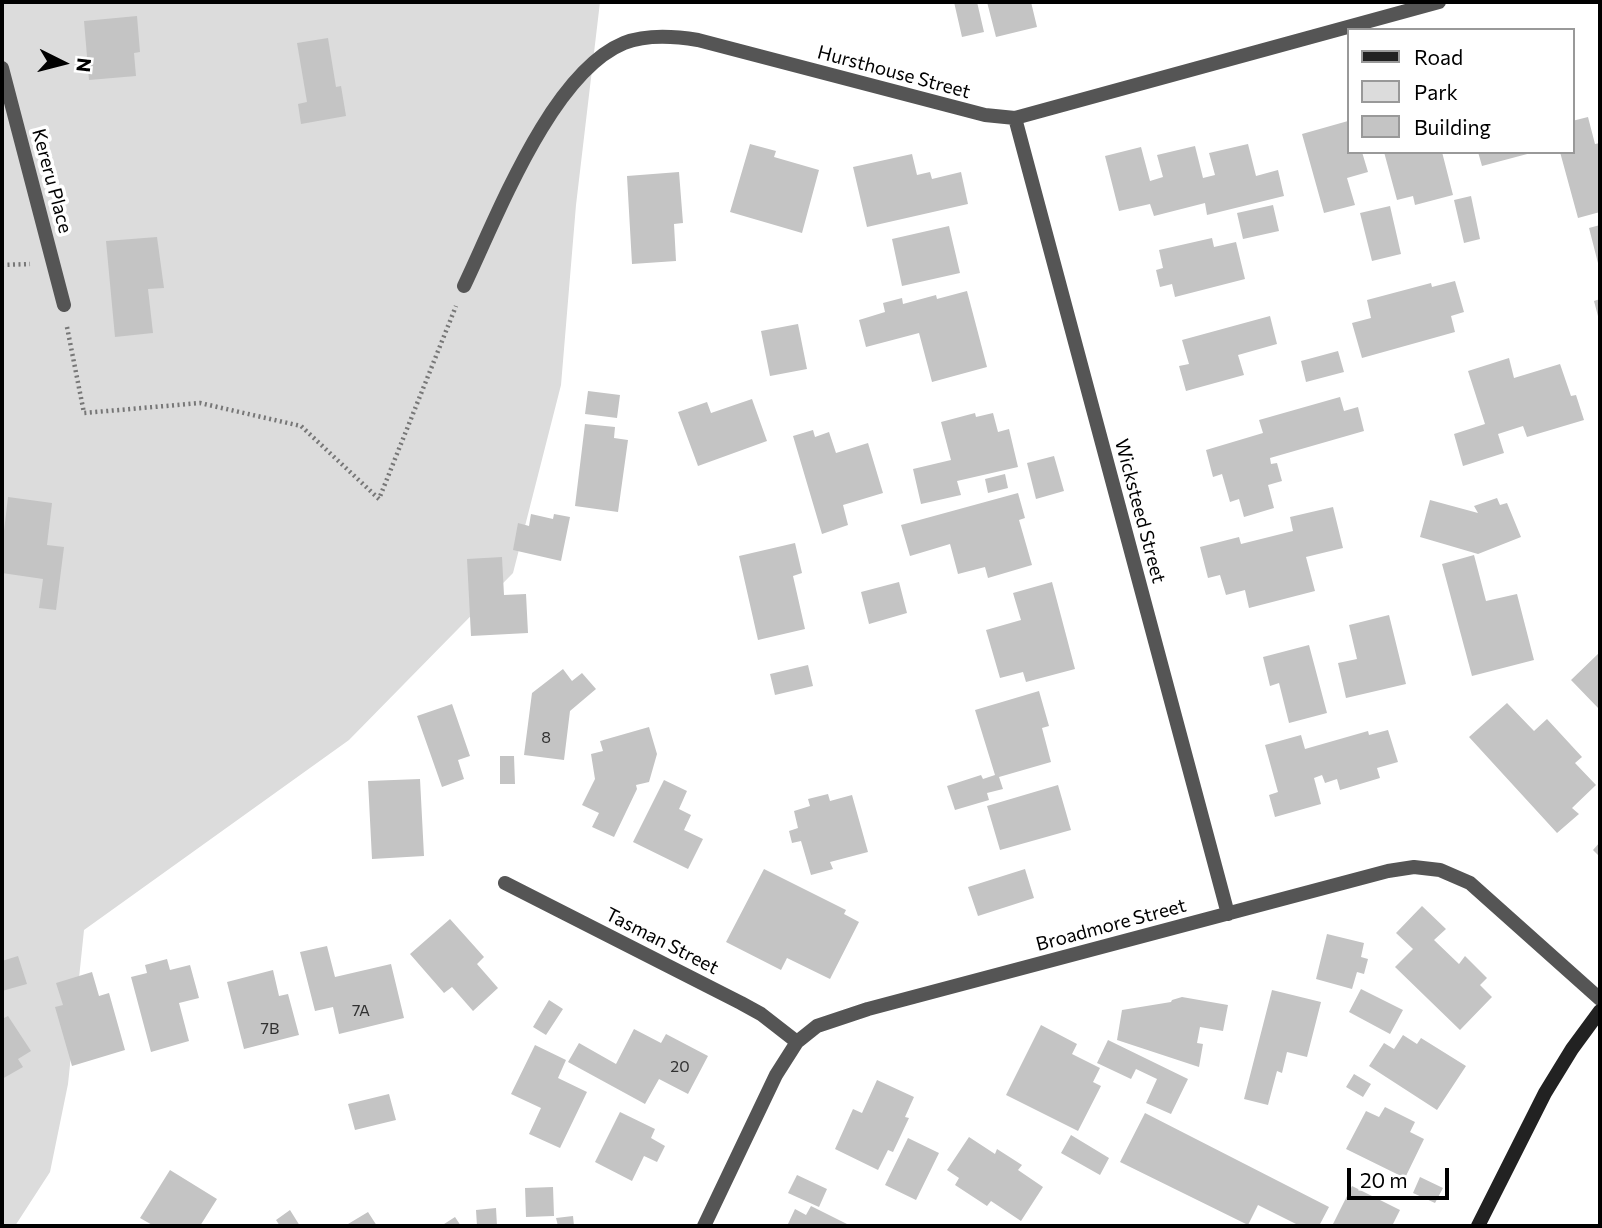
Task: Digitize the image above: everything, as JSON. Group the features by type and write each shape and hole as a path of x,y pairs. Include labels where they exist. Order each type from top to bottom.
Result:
{"main road":[{"path":"1478,1226 1545,1093 1600,1011"}],"street":[{"name":"Hursthouse Street","path":"464,286 532,145 563,96 582,71 604,54 625,43 674,36 698,40 985,115 1015,118 1440,2"},
{"name":"Kereru Place","path":"2,68 64,311"},
{"name":"Wicksteed Street","path":"1015,118 1228,914"},
{"name":"Broadmore Street","path":"704,1226 776,1075 797,1042 817,1026 868,1009 1388,871 1414,867 1440,870 1470,883 1600,999"},
{"name":"Tasman Street","path":"505,883 751,1009 776,1024 797,1042"}],"path":[{"path":"2,265 53,262"},
{"path":"64,311 84,413 200,403 301,426 379,499 464,286"}],"green space":[{"path":"2,2 600,2 576,205 561,385 513,573 349,740 84,930 68,1084 50,1172 15,1226 2,1226"}],"building":[{"path":"954,2 977,2 984,32 962,37"},
{"path":"987,2 1031,2 1037,27 996,37"},
{"path":"137,16 140,52 134,53 136,76 89,80 84,21"},
{"path":"328,38 336,87 341,86 346,116 301,124 298,104 307,102 297,43"},
{"path":"1588,117 1595,144 1600,143 1600,212 1578,218 1561,154 1574,154 1574,120"},
{"path":"1346,122 1346,154 1363,154 1368,172 1347,178 1355,205 1324,213 1302,134"},
{"path":"750,144 776,151 774,157 819,170 802,233 730,212"},
{"path":"1248,144 1256,176 1278,170 1284,196 1207,215 1205,203 1154,216 1150,204 1119,211 1105,156 1141,147 1150,181 1163,177 1157,155 1195,146 1203,178 1215,175 1209,153"},
{"path":"912,154 917,175 930,172 932,179 961,172 968,204 867,227 853,167"},
{"path":"1385,154 1443,154 1453,195 1415,205 1413,196 1397,200"},
{"path":"1479,154 1527,154 1482,166"},
{"path":"679,172 683,223 674,224 676,261 632,264 627,176"},
{"path":"1471,196 1480,239 1464,243 1454,200"},
{"path":"1273,205 1279,231 1243,239 1237,213"},
{"path":"1390,206 1401,254 1372,261 1360,213"},
{"path":"1600,225 1600,267 1599,267 1589,228"},
{"path":"949,226 960,273 902,286 892,239"},
{"path":"157,237 164,288 148,289 153,333 115,337 106,241"},
{"path":"1212,238 1214,247 1236,242 1245,279 1175,297 1172,284 1160,287 1156,270 1163,268 1159,250"},
{"path":"1455,281 1464,312 1451,316 1455,332 1362,358 1352,323 1371,318 1367,300 1431,283 1432,287"},
{"path":"967,291 987,367 932,382 919,333 866,347 859,320 885,312 883,303 902,298 903,304 936,295 937,299"},
{"path":"1600,299 1600,320 1599,320 1594,301"},
{"path":"1270,316 1277,344 1238,355 1244,375 1186,391 1179,366 1189,364 1182,340"},
{"path":"798,324 807,369 770,376 761,331"},
{"path":"1338,351 1344,372 1306,382 1301,361"},
{"path":"1509,358 1514,378 1560,364 1571,396 1576,395 1584,420 1527,437 1523,426 1498,434 1504,453 1463,466 1454,434 1485,424 1468,371"},
{"path":"588,391 620,395 617,418 585,414"},
{"path":"1340,397 1344,411 1358,407 1364,431 1270,458 1271,464 1277,463 1282,481 1268,485 1274,508 1244,517 1239,499 1230,502 1222,474 1213,477 1206,450 1263,433 1259,420"},
{"path":"752,399 767,441 698,466 678,412 707,402 711,413"},
{"path":"975,413 976,417 993,413 998,432 1009,429 1018,467 957,481 961,495 921,504 913,469 951,460 941,422"},
{"path":"585,424 615,427 614,438 628,440 618,512 575,506"},
{"path":"813,430 815,437 829,432 836,453 868,443 883,493 843,505 848,525 822,534 793,436"},
{"path":"1054,456 1064,491 1036,499 1027,463"},
{"path":"1005,474 1008,488 988,493 985,479"},
{"path":"1018,493 1025,518 1019,520 1032,565 988,578 985,567 958,574 950,544 910,556 901,525"},
{"path":"8,497 52,503 47,545 64,547 56,610 39,608 43,579 2,573"},
{"path":"1497,498 1500,505 1507,503 1521,537 1478,554 1420,537 1430,500 1478,513 1474,506"},
{"path":"1333,507 1343,548 1306,557 1315,591 1249,608 1245,590 1226,595 1220,575 1208,578 1200,547 1239,537 1241,544 1293,531 1290,517"},
{"path":"531,514 553,519 554,514 570,517 561,561 513,550 518,523 529,526"},
{"path":"795,543 802,573 793,576 805,629 758,640 739,556"},
{"path":"1474,555 1486,601 1517,594 1534,660 1472,676 1442,564"},
{"path":"502,557 504,595 526,594 528,633 471,636 467,559"},
{"path":"899,582 907,613 869,624 861,592"},
{"path":"1052,582 1075,669 1026,682 1023,672 1000,678 986,630 1021,620 1013,593"},
{"path":"1389,615 1406,684 1346,698 1338,663 1357,659 1349,625"},
{"path":"1309,645 1327,713 1289,723 1279,683 1270,686 1263,657"},
{"path":"1600,652 1600,710 1571,680"},
{"path":"808,665 813,686 775,695 770,674"},
{"path":"563,669 572,681 582,673 596,689 570,711 564,760 524,755 532,693"},
{"path":"1039,691 1049,726 1042,728 1051,762 999,777 1003,789 987,793 989,800 955,810 947,786 981,775 983,779 995,775 975,710"},
{"path":"1507,703 1534,731 1547,719 1582,757 1575,763 1596,785 1572,808 1579,814 1557,833 1469,737"},
{"path":"452,704 470,756 458,760 464,779 442,787 417,716"},
{"path":"649,727 657,754 649,782 636,785 637,789 614,837 592,827 599,813 582,805 595,779 591,754 603,751 600,741"},
{"path":"1388,730 1398,762 1377,768 1380,778 1340,790 1337,779 1325,783 1322,775 1314,778 1321,804 1275,817 1269,795 1278,792 1265,745 1301,735 1305,749 1368,731 1369,735"},
{"path":"500,756 514,756 515,784 500,784"},
{"path":"420,779 424,856 372,859 368,781"},
{"path":"664,780 687,791 679,809 691,815 684,830 703,839 688,869 633,842"},
{"path":"1058,785 1071,830 1000,850 987,806"},
{"path":"828,794 830,801 852,795 868,852 830,862 833,869 811,875 801,841 792,843 789,831 798,828 794,811 810,806 808,799"},
{"path":"1600,842 1600,857 1593,850"},
{"path":"764,869 846,910 844,914 859,922 830,979 787,958 781,970 726,942"},
{"path":"1025,869 1034,898 978,916 968,887"},
{"path":"1422,906 1446,929 1434,940 1459,964 1465,956 1487,978 1480,985 1492,997 1460,1030 1395,967 1413,949 1396,933"},
{"path":"450,919 484,957 477,964 498,988 473,1011 452,987 444,993 410,954"},
{"path":"1327,934 1364,943 1361,957 1368,959 1364,974 1357,972 1352,989 1316,979"},
{"path":"327,946 335,977 391,964 404,1018 339,1034 333,1007 315,1011 300,952"},
{"path":"18,956 27,984 2,991 2,961"},
{"path":"167,959 170,970 190,965 199,998 179,1003 189,1041 151,1052 131,977 147,973 145,965"},
{"path":"273,970 279,996 288,994 299,1035 244,1049 227,982"},
{"path":"92,972 99,996 109,993 125,1050 72,1066 55,1007 63,1005 56,983"},
{"path":"1361,989 1403,1010 1390,1034 1349,1012"},
{"path":"1272,990 1321,1002 1307,1057 1287,1052 1282,1073 1277,1071 1268,1105 1244,1099"},
{"path":"1182,997 1228,1005 1223,1031 1200,1027 1197,1043 1203,1044 1199,1067 1117,1040 1122,1010 1171,1002"},
{"path":"549,1000 563,1009 546,1035 533,1027"},
{"path":"8,1016 31,1051 18,1059 23,1067 2,1079 2,1019"},
{"path":"1041,1025 1077,1044 1072,1054 1100,1068 1093,1082 1101,1086 1078,1131 1006,1095"},
{"path":"634,1029 661,1043 666,1034 708,1056 688,1094 659,1079 645,1104 568,1062 579,1043 616,1064"},
{"path":"1403,1035 1417,1044 1421,1038 1466,1066 1437,1110 1369,1066 1384,1043 1394,1049"},
{"path":"1108,1040 1188,1079 1171,1114 1146,1103 1157,1079 1136,1069 1131,1079 1097,1063"},
{"path":"535,1045 566,1060 558,1078 587,1092 560,1148 529,1134 541,1108 511,1094"},
{"path":"1354,1074 1371,1084 1363,1097 1346,1087"},
{"path":"877,1080 914,1097 905,1117 909,1118 893,1152 888,1150 878,1170 835,1149 853,1109 862,1113"},
{"path":"389,1094 396,1120 355,1130 348,1104"},
{"path":"1385,1107 1415,1122 1410,1132 1424,1139 1405,1178 1346,1149 1366,1111 1379,1117"},
{"path":"620,1112 655,1129 651,1138 665,1146 657,1162 644,1156 632,1181 595,1162"},
{"path":"1145,1113 1329,1207 1319,1226 1300,1226 1258,1205 1248,1225 1120,1162"},
{"path":"1071,1135 1109,1158 1100,1175 1061,1153"},
{"path":"969,1137 995,1154 997,1149 1022,1165 1018,1170 1043,1187 1021,1221 991,1201 987,1206 955,1185 959,1178 947,1170"},
{"path":"908,1138 939,1153 916,1200 885,1185"},
{"path":"170,1170 217,1199 200,1226 154,1226 140,1218"},
{"path":"797,1175 827,1189 819,1207 788,1193"},
{"path":"1420,1177 1443,1188 1435,1203 1413,1193"},
{"path":"1352,1186 1400,1210 1392,1226 1332,1226"},
{"path":"553,1187 554,1216 526,1217 525,1188"},
{"path":"811,1206 851,1226 787,1226 795,1209 806,1215"},
{"path":"496,1208 497,1226 477,1226 476,1210"},
{"path":"290,1210 300,1226 280,1226 276,1220"},
{"path":"368,1212 377,1226 349,1226 348,1224"},
{"path":"573,1216 574,1226 558,1226 556,1218"},
{"path":"455,1217 461,1226 441,1226"}]}
